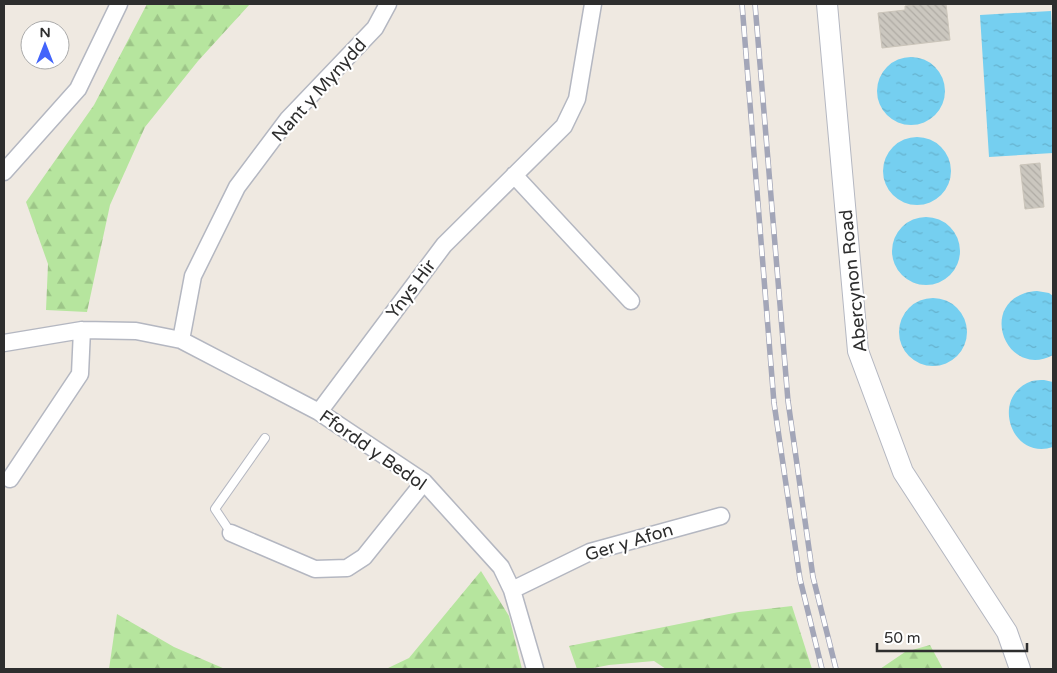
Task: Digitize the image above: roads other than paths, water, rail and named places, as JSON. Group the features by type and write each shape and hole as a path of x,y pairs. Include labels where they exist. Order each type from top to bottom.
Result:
{"street":[{"path":"4,172 78,89 119,4"},
{"name":"Nant y Mynydd","path":"180,340 193,276 237,188 288,119 375,28 388,4"},
{"name":"Ynys Hir","path":"319,412 444,245 564,126 577,99 593,4"},
{"name":"Abercynon Road","path":"827,4 858,352 903,472 1007,632 1020,669"},
{"path":"514,175 631,301"},
{"path":"10,478 80,374 82,330"},
{"name":"Ffordd y Bedol","path":"4,343 82,330 136,331 180,340 319,412 424,482 501,567 512,590 535,669"},
{"path":"231,532 315,568 347,568 364,556 424,482"},
{"name":"Ger y Afon","path":"512,590 590,552 722,516"}],"lane":[{"path":"231,532 215,509 265,438"}],"water":[{"path":"1051,11 1053,153 989,157 980,15"},
{"path":"918,57 930,63 939,72 945,84 943,104 935,115 918,125 904,125 887,115 879,104 877,84 887,67 898,59"},
{"path":"924,137 936,143 945,152 951,164 949,184 941,195 924,205 910,205 893,195 885,184 883,164 893,147 904,139"},
{"path":"933,217 945,223 954,232 960,244 958,264 950,275 933,285 919,285 902,275 894,264 892,244 902,227 913,219"},
{"path":"1037,291 1049,293 1053,296 1053,355 1037,360 1023,358 1012,350 1005,339 1002,326 1003,313 1011,301 1025,293"},
{"path":"940,298 952,304 961,313 967,325 965,345 957,356 940,366 926,366 909,356 901,345 899,325 909,308 920,300"},
{"path":"1044,380 1053,382 1053,447 1038,449 1026,445 1016,436 1009,412 1012,399 1019,388 1032,381"}],"railway":[{"path":"742,4 774,403 800,579 822,669"},
{"path":"755,4 788,401 813,577 836,669"}]}
